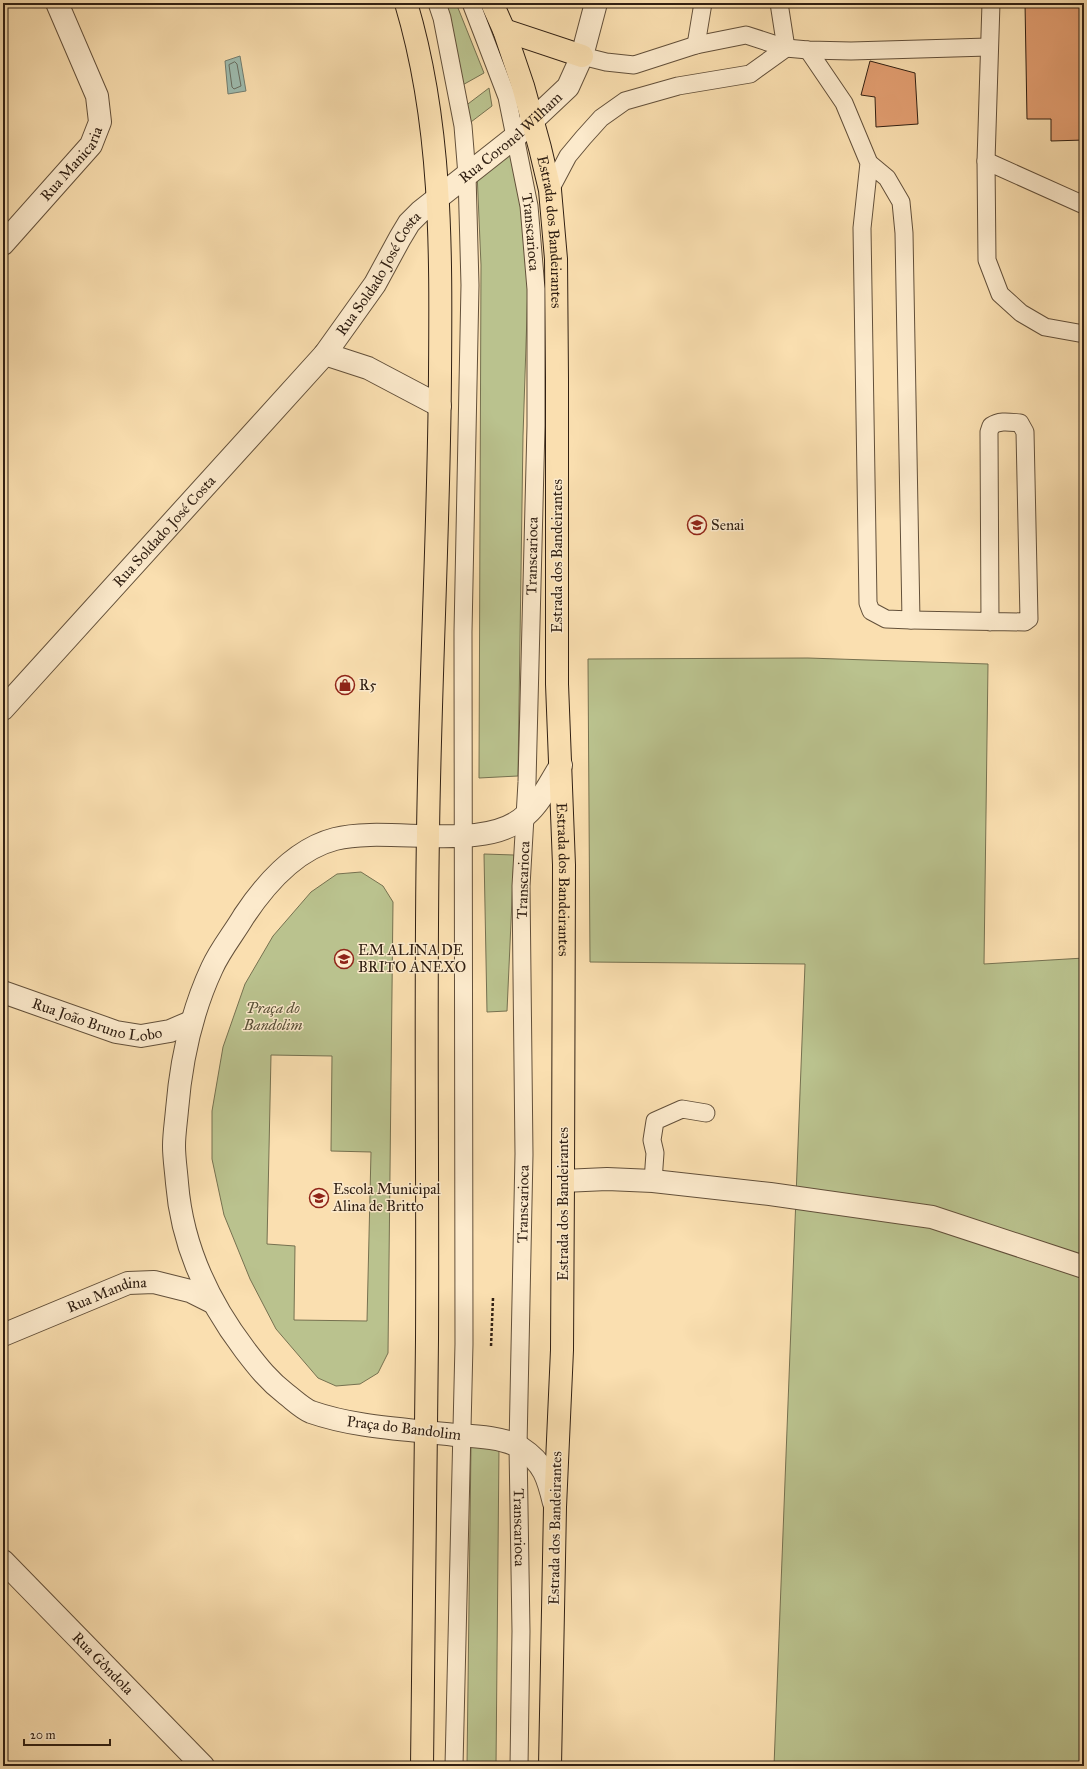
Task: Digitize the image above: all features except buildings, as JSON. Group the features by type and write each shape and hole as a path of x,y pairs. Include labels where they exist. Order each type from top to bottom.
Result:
{"main road":[{"path":"406,3 415,34 426,83 433,136 439,199 441,302 440,406 428,836 426,1432 422,1766"},
{"name":"Estrada dos Bandeirantes","path":"492,3 504,30 523,86 533,122 550,190 556,259 558,378 557,677 564,865 563,1180 562,1350 555,1507 550,1766"},
{"path":"504,30 582,56"}],"street":[{"name":"Rua Manicaria","path":"3,244 91,145 100,122 97,96 57,3"},
{"name":"Rua Coronel Wilham","path":"439,199 533,122 568,87 582,56 596,3"},
{"name":"Rua Soldado José Costa","path":"3,709 325,354 376,284 409,223 420,212 439,199"},
{"name":"Rua Soldado José Costa","path":"325,354 368,368 440,406"},
{"name":"Praça do Bandolim","path":"555,1507 548,1479 537,1462 518,1446 494,1439 354,1424 307,1410 269,1381 228,1327 212,1302 189,1248 178,1200 174,1143 180,1072 191,1022 212,966 257,896 282,870 308,850 335,839 368,834 463,836 487,834 500,830 525,817 543,794 561,765"},
{"name":"Rua João Bruno Lobo","path":"3,992 116,1032 141,1036 170,1031 191,1022"},
{"path":"563,1180 653,1181 770,1194 932,1217 1084,1267"},
{"name":"Rua Mandina","path":"3,1335 128,1283 154,1282 190,1291 212,1302"},
{"name":"Rua Gôndola","path":"3,1561 203,1766"}],"lane":[{"path":"437,3 442,18 460,106 467,175 470,285 463,640 464,1344 454,1766"},
{"name":"Transcarioca","path":"471,3 507,97 529,206 536,289 536,426 525,817 521,886 524,1154 518,1446 521,1631 519,1766"},
{"path":"696,45 704,3"},
{"path":"779,3 786,48"},
{"path":"991,3 988,47 986,260 1000,294 1021,313 1045,327 1084,334"},
{"path":"582,56 613,64 634,65 696,45 746,35 786,48 808,50 852,51 988,47"},
{"path":"550,190 568,156 583,138 601,118 625,101 678,86 750,74 786,48"},
{"path":"808,50 844,103 869,163 887,178 901,202 904,241 911,620"},
{"path":"986,161 1084,205"},
{"path":"869,163 862,228 868,603 871,611 886,619 990,622 1025,622 1028,619 1025,432 1020,424 1009,422 997,422 991,426 989,432 990,622"},
{"path":"653,1181 654,1153 652,1140 655,1121 682,1109 706,1113"}],"path":[{"path":"491,1346 493,1298"}],"green space":[{"path":"439,3 456,3 484,73 459,87"},
{"path":"489,88 492,106 463,128 460,110"},
{"path":"515,144 529,253 523,436 518,776 479,778 481,265 477,172"},
{"path":"808,658 988,664 984,964 1084,958 1084,1766 774,1766 805,964 590,962 588,659"},
{"path":"484,854 514,855 507,1011 487,1012"},
{"name":"Praça do Bandolim","path":"361,872 383,886 393,902 388,1353 378,1373 360,1384 336,1386 318,1378 276,1329 250,1279 224,1215 212,1159 212,1111 223,1047 245,984 273,936 311,892 337,874","holes":["271,1055 332,1056 331,1151 371,1152 367,1321 294,1320 295,1246 267,1244"]},
{"path":"471,1445 499,1447 496,1766 467,1766"}],"water":[{"path":"240,56 246,91 228,94 225,61"}],"place":[{"name":"Senai","path":"697,525"},
{"name":"R5","path":"345,685"},
{"name":"EM ALINA DE BRITO ANEXO","path":"344,959"},
{"name":"Escola Municipal Alina de Britto","path":"319,1198"}]}
